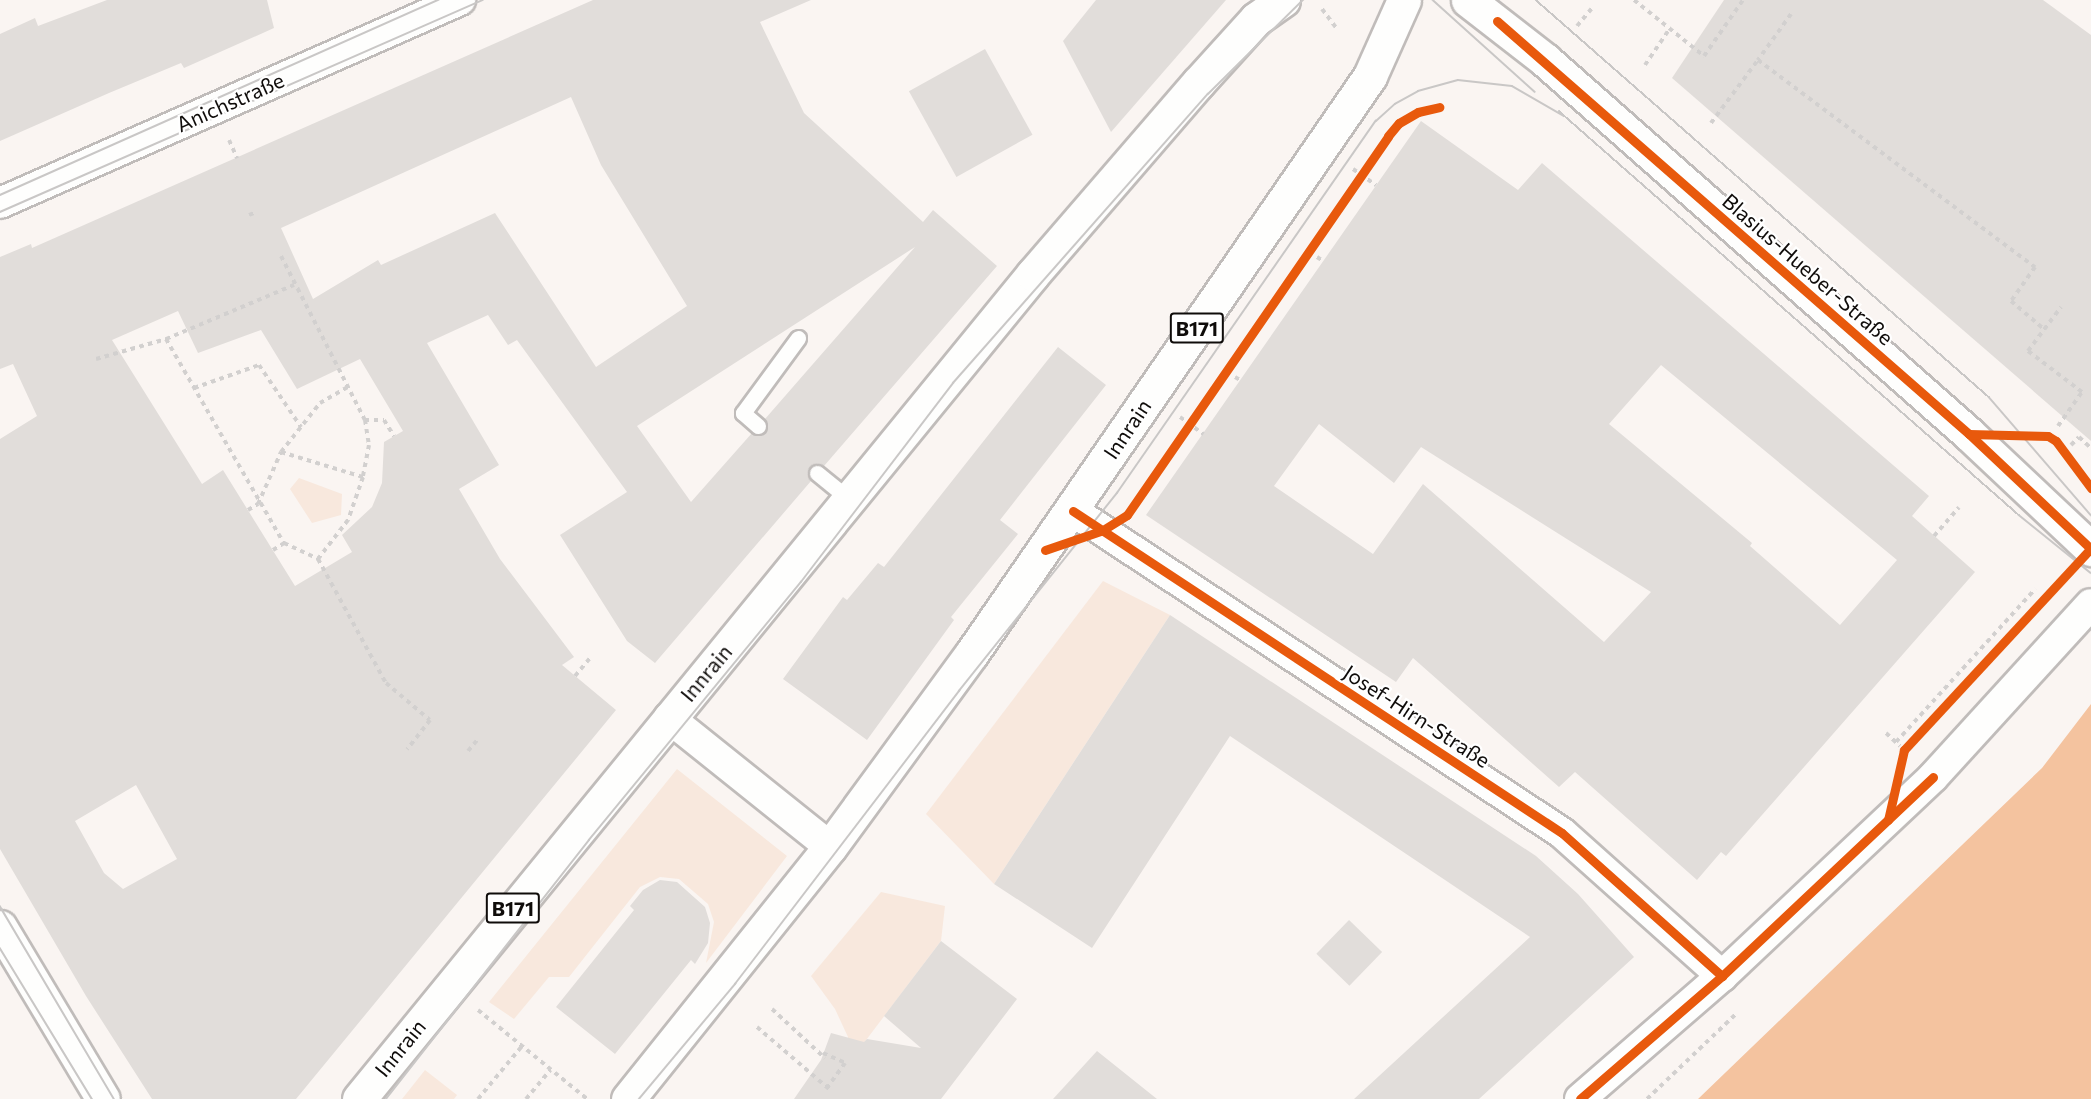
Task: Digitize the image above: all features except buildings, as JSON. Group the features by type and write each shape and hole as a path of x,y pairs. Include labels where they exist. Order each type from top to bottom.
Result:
{"main road":[{"name":"Innrain","path":"359,1099 1034,274 1198,83 1256,20 1283,0"},
{"name":"Innrain","path":"628,1099 830,847 1072,511 1370,76 1404,0"},
{"name":"Blasius-Hueber-Straße","path":"1468,0 1545,60 1969,435 2091,549"},
{"path":"0,927 103,1099"}],"street":[{"name":"Anichstraße","path":"0,203 445,3"},
{"name":"Josef-Hirn-Straße","path":"1072,511 1562,833 1722,976"},
{"path":"1580,1099 1722,976 1933,777 2091,604"},
{"name":"Innrain","path":"669,718 830,847"}],"lane":[{"path":"759,426 743,413 798,338"},
{"path":"817,473 849,499"}],"path":[{"path":"1634,0 1668,32 1704,56 1743,0"},
{"path":"1577,26 1592,8"},
{"path":"1322,9 1337,29"},
{"path":"1711,123 1791,15"},
{"path":"1645,65 1668,32"},
{"path":"1758,60 2035,267 2011,301 2045,330"},
{"path":"1393,131 1399,123 1418,112 1439,107"},
{"path":"1355,185 1361,170 1376,186"},
{"path":"1307,254 1314,244"},
{"path":"280,256 365,420 369,445 363,477 348,520 318,559"},
{"path":"1317,257 1323,261"},
{"path":"96,359 166,339 294,285"},
{"path":"2058,426 2082,392 2028,351 2061,307"},
{"path":"166,339 258,504 284,543 318,559 386,683 430,720 407,749"},
{"path":"1226,372 1232,362"},
{"path":"194,388 260,365 301,427"},
{"path":"1235,377 1240,380"},
{"path":"248,510 258,504 281,452 320,403 348,387"},
{"path":"1184,433 1198,412"},
{"path":"365,420 384,420 394,436"},
{"path":"2069,459 2067,447 2079,436 2091,448"},
{"path":"281,452 363,477"},
{"path":"1934,536 1959,507"},
{"path":"273,550 284,543"},
{"path":"1886,733 1898,744 2035,589"},
{"path":"575,676 592,656"},
{"path":"1901,762 1904,750 1925,728"},
{"path":"468,752 479,738"},
{"path":"450,987 586,1099"},
{"path":"772,1009 825,1058"},
{"path":"757,1027 828,1088 845,1063 819,1052"},
{"path":"478,1099 522,1046"},
{"path":"526,1099 551,1069"}],"shaded area":[{"path":"299,478 342,494 341,515 312,523 290,489"},
{"path":"1103,581 1170,615 994,884 926,814"},
{"path":"2091,704 2091,1099 1698,1099 2042,768"},
{"path":"677,769 787,856 706,963 714,922 708,904 679,879 660,877 640,887 569,977 549,977 514,1019 489,1002"},
{"path":"881,892 945,906 941,941 851,1060 845,1055 848,1037 835,1009 811,976"},
{"path":"425,1070 457,1095 454,1099 402,1099"}],"tram line":[{"path":"0,195 439,0"},
{"path":"0,212 483,0"},
{"path":"386,1099 589,840 801,582 953,383 1208,94 1303,0"},
{"path":"1433,0 1535,92"},
{"path":"1536,0 1989,397 2091,515"},
{"path":"639,1099 735,984 959,691 1117,493 1376,121 1395,104 1418,91 1458,80 1512,86 1564,116"},
{"path":"1559,111 2019,515 2091,573"},
{"path":"0,906 114,1099"},
{"path":"0,948 92,1099"}],"cycle path":[{"path":"1497,21 1969,434 2091,549"},
{"path":"1045,550 1103,530 1127,515 1388,136 1399,123 1418,112 1439,107"},
{"path":"1969,434 2048,436 2056,441 2091,488"},
{"path":"1073,511 1562,833 1722,976"},
{"path":"1888,820 1904,750 2091,548"},
{"path":"1580,1099 1722,976 1933,777"}]}
